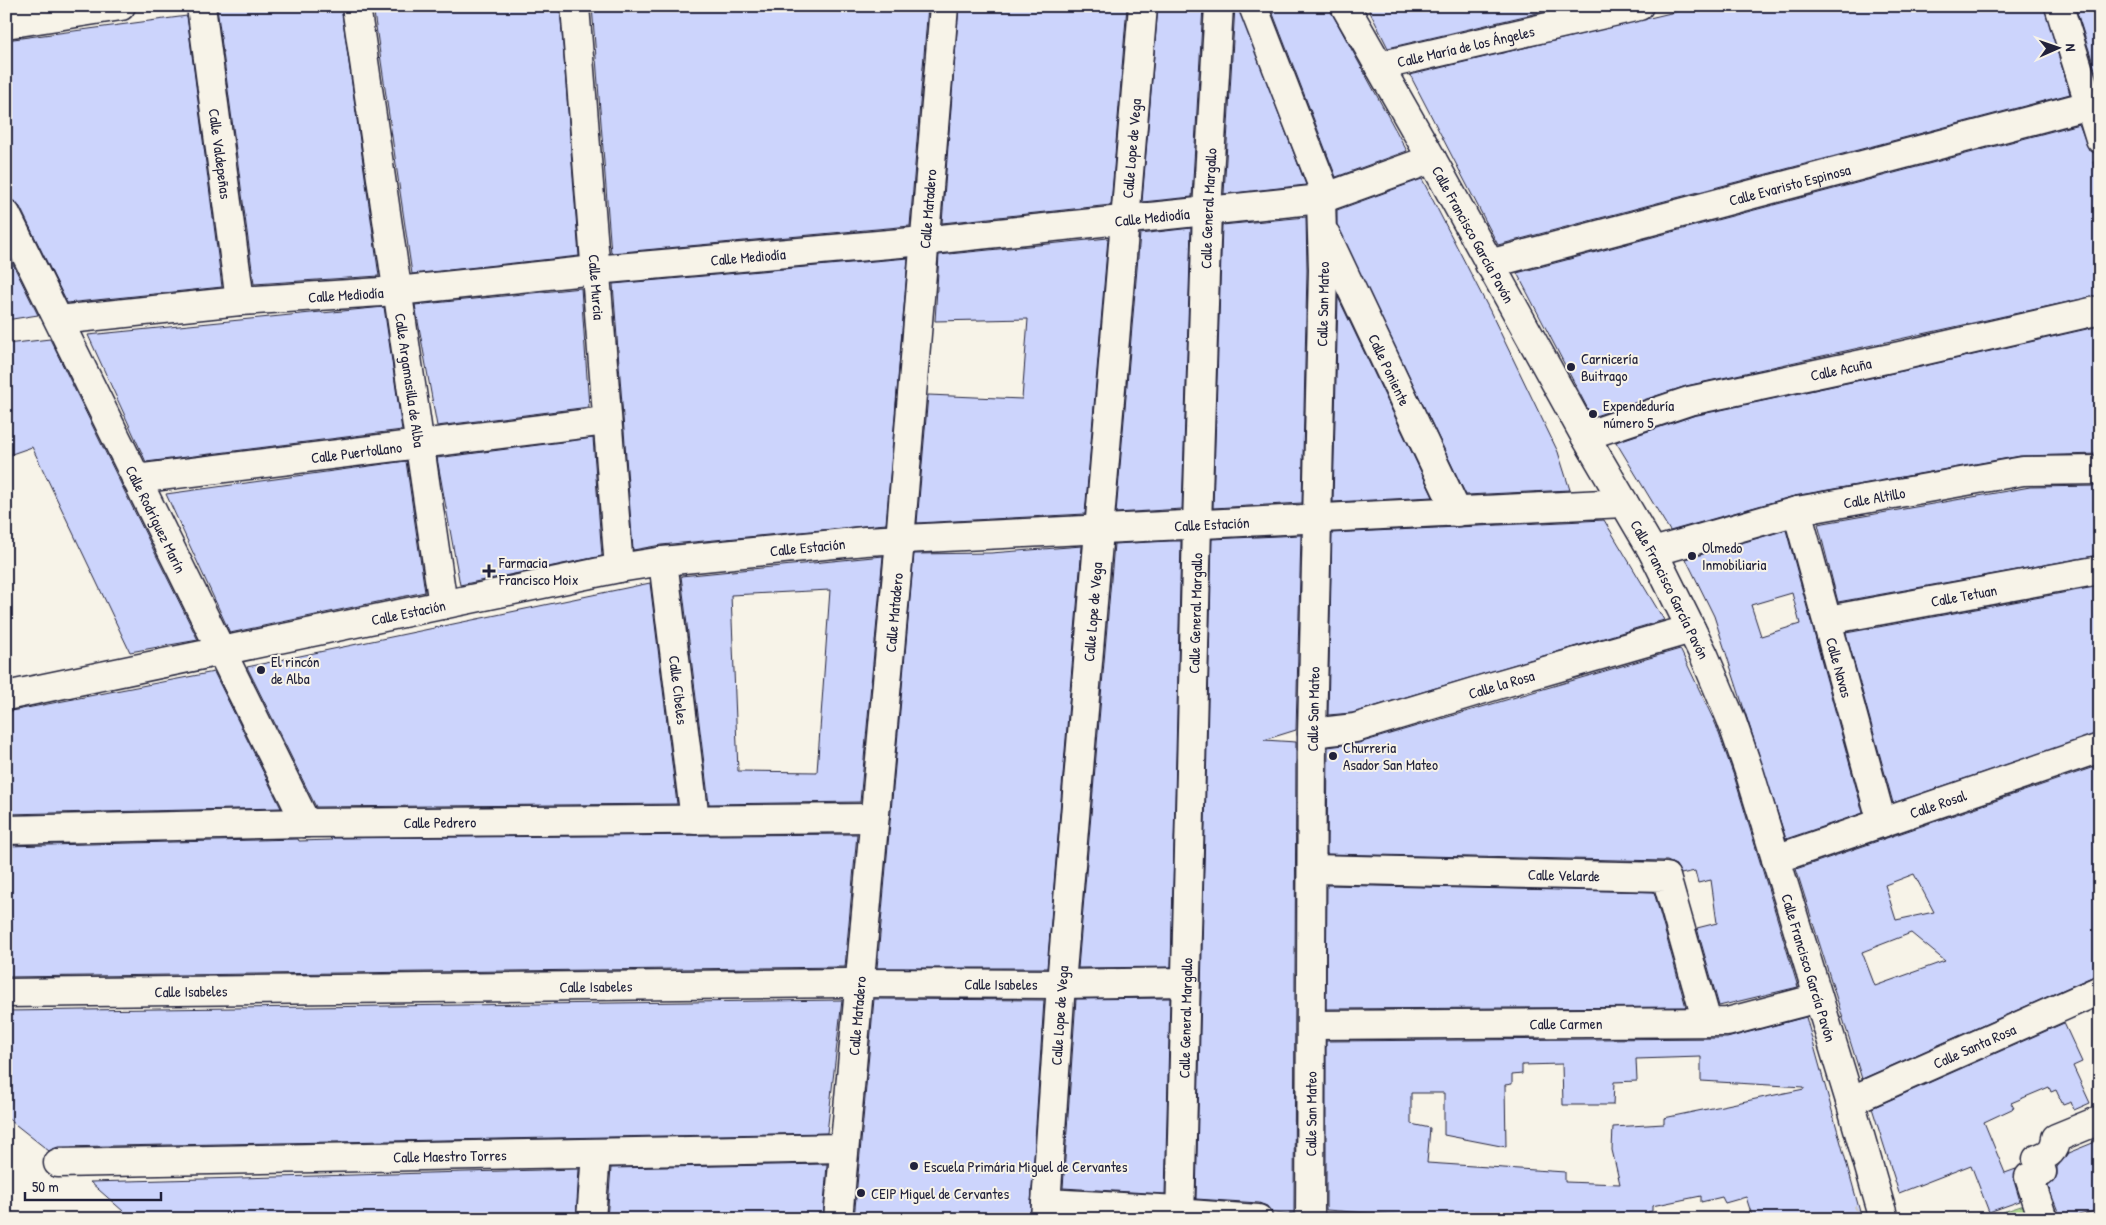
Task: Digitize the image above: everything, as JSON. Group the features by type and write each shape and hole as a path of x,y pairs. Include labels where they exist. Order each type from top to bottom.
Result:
{"street":[{"path":"6,24 121,6"},
{"name":"Calle Valdepeñas","path":"201,6 240,301"},
{"name":"Calle Argamasilla de Alba","path":"356,6 443,605"},
{"name":"Calle Murcia","path":"575,6 619,568"},
{"name":"Calle Matadero","path":"838,1219 873,818 900,540 944,6"},
{"name":"Calle Lope de Vega","path":"1045,1211 1061,984 1098,530 1127,218 1143,6"},
{"name":"Calle General Margallo","path":"1179,1214 1196,525 1207,210 1218,6"},
{"name":"Calle San Mateo","path":"1252,6 1324,198 1312,733 1310,1219"},
{"name":"Calle Francisco García Pavón","path":"1345,6 1585,436 1652,552 1704,655 1731,718 1750,774 1850,1101 1876,1217"},
{"name":"Calle María de los Ángeles","path":"1379,66 1639,6"},
{"path":"2059,6 2100,139"},
{"name":"Calle Evaristo Espinosa","path":"1490,264 2089,105"},
{"name":"Calle Mediodía","path":"58,320 240,301 398,291 595,270 924,241 1324,198 1432,159"},
{"name":"Calle Rodríguez Marín","path":"6,214 306,823"},
{"name":"Calle Poniente","path":"1322,226 1458,512"},
{"name":"Calle Acuña","path":"1585,436 1689,401 1900,356 2100,310"},
{"name":"Calle Puertollano","path":"136,479 420,446 606,421"},
{"name":"Calle Altillo","path":"1652,552 1798,512 2023,471 2100,470"},
{"name":"Calle Estación","path":"6,696 619,568 664,561 865,541 1624,503"},
{"name":"Calle Navas","path":"1798,512 1882,823"},
{"name":"Calle Cibeles","path":"664,561 695,820"},
{"name":"Calle Tetuan","path":"1828,620 2100,570"},
{"name":"Calle la Rosa","path":"1312,733 1354,728 1691,629"},
{"name":"Calle Rosal","path":"1776,860 2100,748"},
{"name":"Calle Pedrero","path":"6,830 306,823 873,818"},
{"name":"Calle Velarde","path":"1312,869 1666,876 1707,1022"},
{"name":"Calle Isabeles","path":"6,993 859,983 1061,984 1185,982"},
{"name":"Calle Santa Rosa","path":"1850,1101 2100,990"},
{"name":"Calle Carmen","path":"1312,1025 1727,1022 1818,998"},
{"path":"2043,1219 2029,1177 2042,1172 2037,1159 2050,1154 2056,1138 2100,1120"},
{"name":"Calle Maestro Torres","path":"58,1163 843,1148"},
{"path":"591,1219 596,1154"},
{"path":"1045,1211 1189,1214 1258,1219"}],"green space":[{"path":"2030,1203 2036,1219 1992,1219 1991,1216"}],"building":[{"path":"231,6 341,6 379,276 254,284 217,8"},
{"path":"373,6 560,6 579,256 412,274"},
{"path":"592,6 928,6 910,226 611,253"},
{"path":"959,6 1127,6 1111,205 942,223"},
{"path":"1158,6 1203,6 1192,197 1142,202"},
{"path":"1235,6 1238,6 1306,185 1224,194"},
{"path":"1270,6 1328,6 1407,151 1336,177"},
{"path":"1367,6 1550,6 1550,10 1388,48"},
{"path":"1700,6 2044,6 2070,94 1498,245 1410,75"},
{"path":"2075,6 2100,6 2100,85"},
{"path":"187,16 222,287 67,303 20,207 14,201 6,198 6,40"},
{"path":"2079,124 2089,150 2100,154 2100,161 2093,162 2100,184 2100,295 1686,386 1592,417 1517,273"},
{"path":"1422,179 1489,309 1558,452 1570,490 1466,495 1337,225 1337,210"},
{"path":"1306,217 1307,270 1302,503 1213,508 1222,225"},
{"path":"1191,228 1182,509 1116,513 1140,234"},
{"path":"1108,238 1085,514 917,523 928,395 1022,399 1028,319 935,321 939,255"},
{"path":"6,250 38,315 6,320"},
{"path":"908,258 886,524 661,545 633,550 613,284"},
{"path":"581,288 589,407 437,426 415,305"},
{"path":"1338,297 1433,497 1333,502"},
{"path":"384,307 402,430 146,462 88,335 321,312"},
{"path":"2100,326 2100,454 2020,456 1794,496 1670,531 1616,442 1693,416"},
{"path":"50,339 198,640 130,652 32,447 6,456 6,344"},
{"path":"593,438 602,556 460,585 437,458"},
{"path":"406,461 425,592 230,633 166,494"},
{"path":"2100,486 2100,555 1838,602 1818,524 2030,487"},
{"path":"1604,520 1664,620 1352,713 1328,715 1332,533"},
{"path":"1786,530 1863,813 1786,839 1714,616 1686,559","holes":["1792,593 1800,624 1761,636 1751,605"]},
{"path":"1301,535 1296,730 1264,740 1296,742 1294,1213 1288,1214 1272,1213 1267,1206 1259,1203 1196,1199 1212,539"},
{"path":"1181,541 1171,967 1078,968 1114,544"},
{"path":"1082,546 1047,968 877,968 914,554 991,553"},
{"path":"883,556 860,802 709,804 681,576","holes":["830,590 817,772 738,771 731,595"]},
{"path":"650,583 677,804 316,807 247,667"},
{"path":"2100,586 2100,733 1893,803 1846,633"},
{"path":"1680,649 1716,725 1735,779 1798,987 1719,1006 1697,928 1717,923 1711,880 1698,883 1695,871 1681,874 1676,865 1667,861 1327,854 1328,747 1359,743"},
{"path":"214,672 281,808 6,814 6,712"},
{"path":"2100,765 2100,975 1862,1079 1796,869","holes":["1914,874 1934,912 1896,920 1885,885","1911,933 1945,961 1875,986 1862,952"]},
{"path":"857,834 845,967 6,977 6,846 298,839 299,841 332,840 330,838"},
{"path":"1327,885 1654,892 1686,1007 1326,1009"},
{"path":"1170,998 1165,1194 1063,1188 1076,999"},
{"path":"874,999 1044,1000 1030,1219 854,1219"},
{"path":"842,1000 827,1133 58,1147 49,1151 6,1117 6,1011"},
{"path":"1806,1017 1862,1219 1753,1219 1746,1197 1725,1203 1722,1197 1701,1202 1701,1196 1652,1206 1652,1211 1648,1212 1650,1219 1449,1219 1326,1210 1326,1041 1727,1038","holes":["1701,1057 1701,1081 1804,1087 1804,1089 1664,1118 1664,1124 1613,1127 1612,1150 1620,1184 1565,1182 1565,1172 1427,1163 1430,1128 1411,1124 1411,1093 1444,1093 1444,1135 1506,1147 1505,1085 1512,1084 1512,1075 1522,1074 1522,1065 1562,1064 1563,1105 1613,1105 1614,1082 1637,1081 1636,1059"]},
{"path":"2064,1023 2082,1062 2073,1066 2090,1103 2074,1110 2071,1102 2063,1105 2056,1090 2051,1092 2049,1087 2011,1103 2014,1108 1984,1122 2005,1173 2016,1169 2014,1181 2020,1201 1989,1212 1971,1165 1899,1193 1872,1108"},
{"path":"2100,1140 2100,1210 2061,1219 2048,1186 2057,1175 2057,1167 2068,1153"},
{"path":"827,1164 823,1219 607,1219 611,1168"},
{"path":"579,1169 576,1219 132,1219 90,1182"}],"place":[{"name":"Carnicería Buitrago","path":"1571,367"},
{"name":"Expendeduría número 5","path":"1593,414"},
{"name":"Olmedo Inmobiliaria","path":"1692,556"},
{"name":"Farmacia Francisco Moix","path":"489,571"},
{"name":"El rincón de Alba","path":"261,670"},
{"name":"Churreria Asador San Mateo","path":"1333,756"},
{"name":"Escuela Primária Miguel de Cervantes","path":"914,1166"},
{"name":"CEIP Miguel de Cervantes","path":"861,1193"}]}
